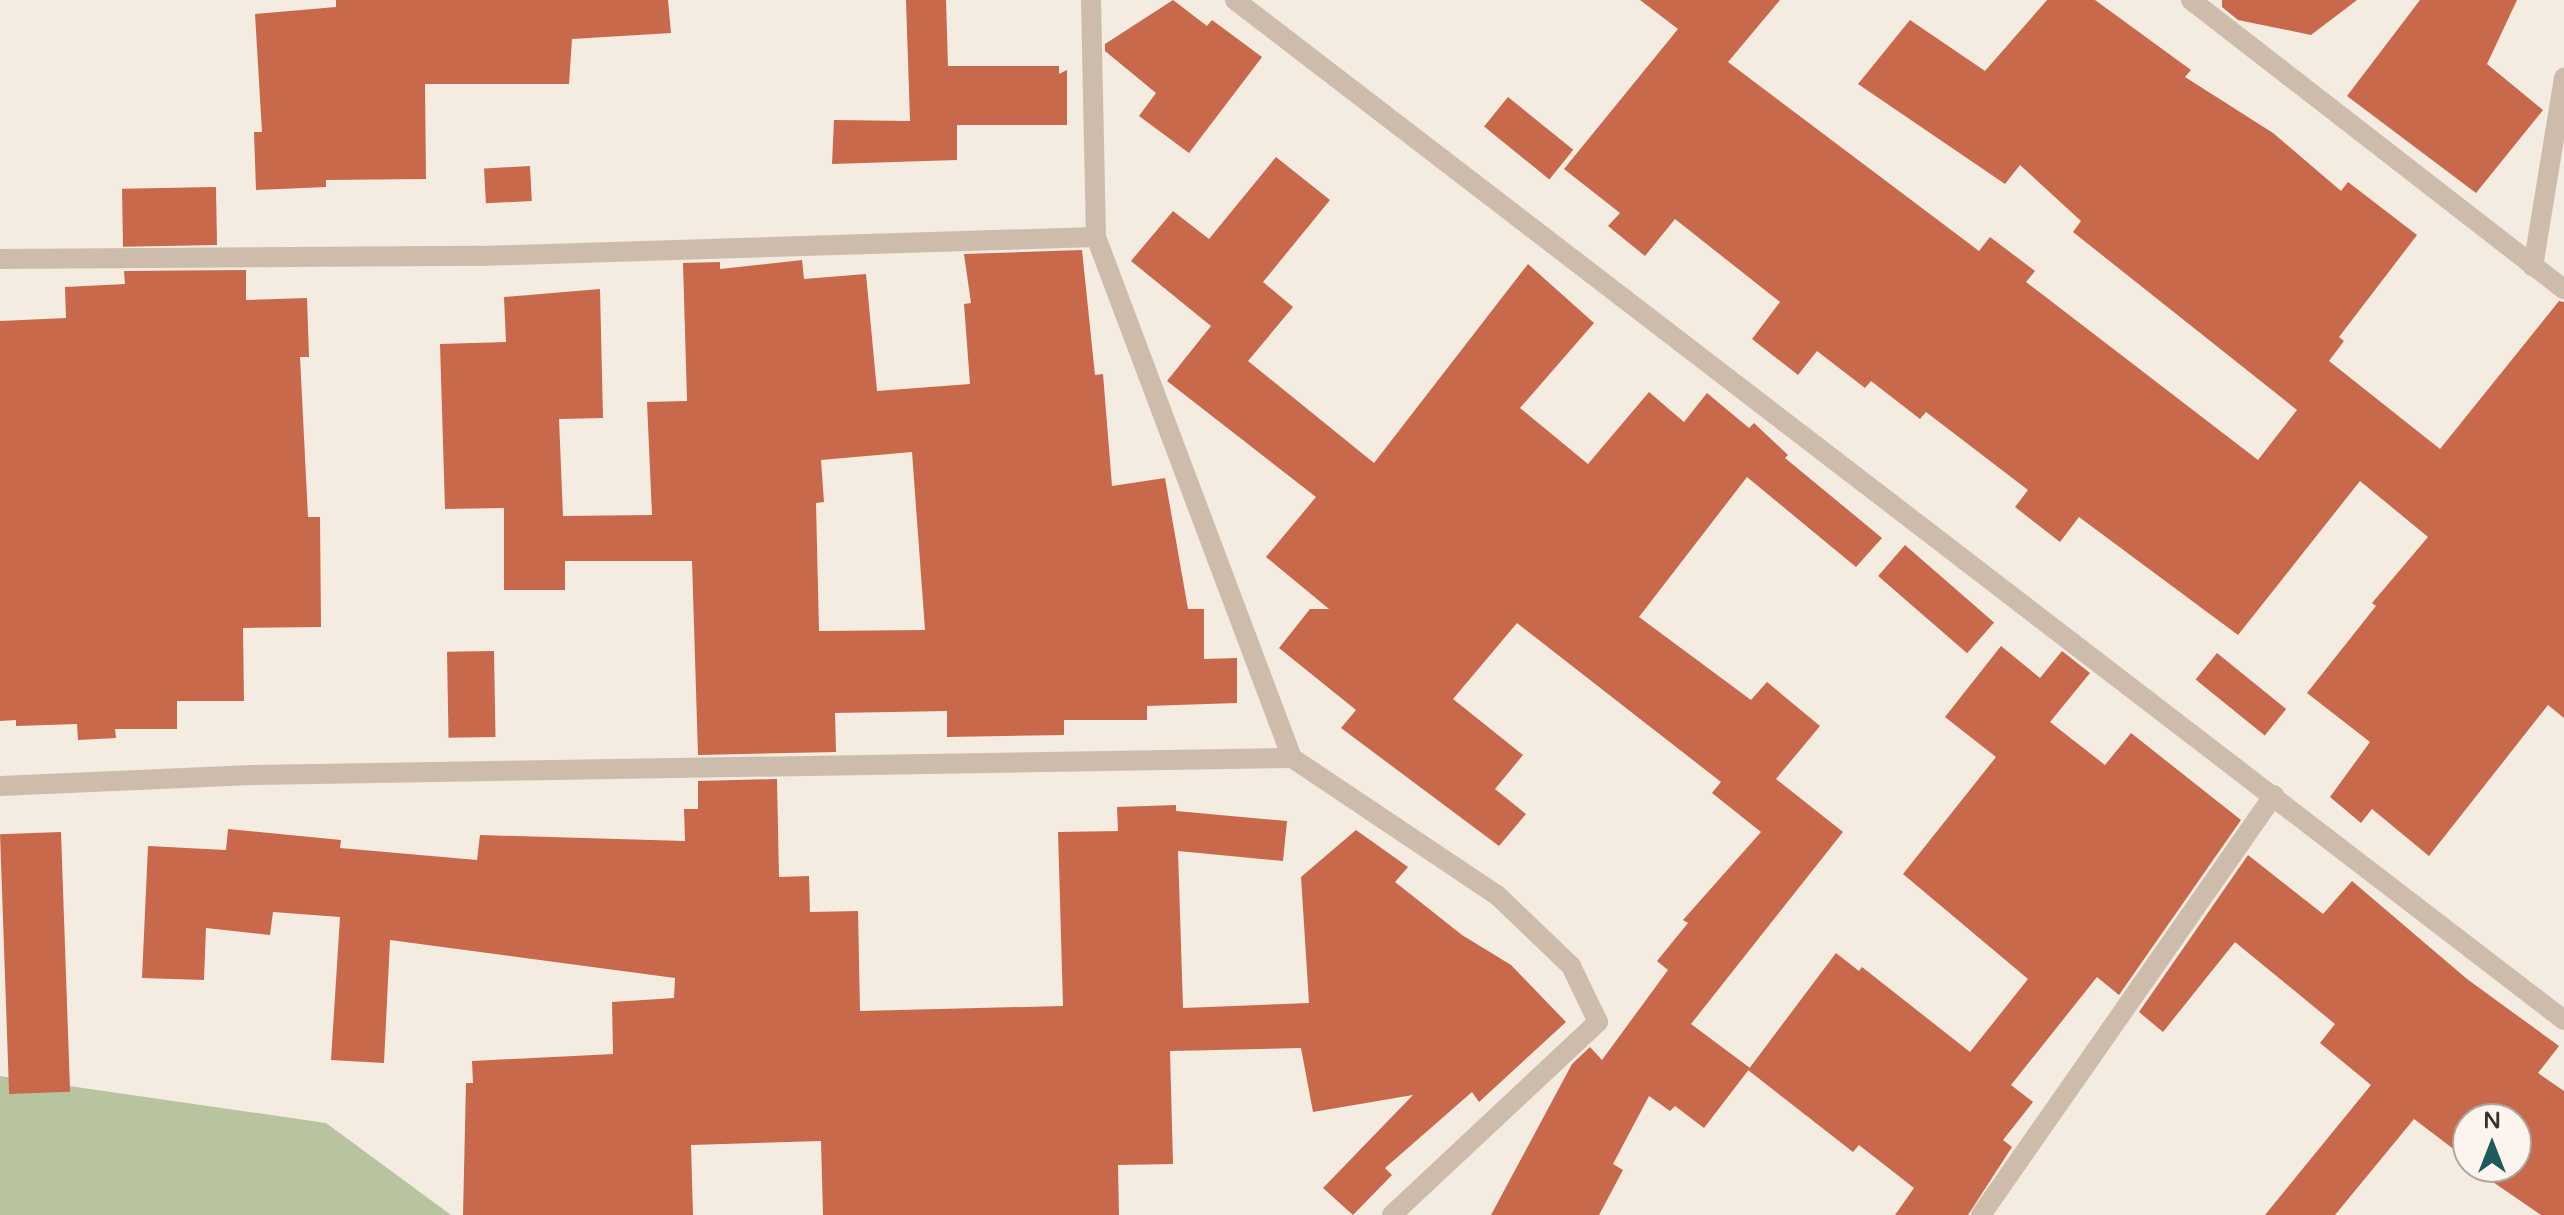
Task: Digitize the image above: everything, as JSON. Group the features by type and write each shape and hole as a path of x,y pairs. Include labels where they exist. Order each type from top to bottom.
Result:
{"street":[{"path":"1091,0 1096,237 1292,758"},
{"path":"1235,0 2564,1020"},
{"path":"2191,0 2564,289"},
{"path":"2533,267 2564,78"},
{"path":"0,259 480,256 1096,237"},
{"path":"0,786 252,775 1292,758 1497,895 1571,966 1598,1022 1392,1215"},
{"path":"1981,1215 2274,795"}],"green space":[{"path":"0,1076 326,1123 451,1215 0,1215"}],"building":[{"path":"336,0 668,0 671,33 572,39 569,84 425,84 426,179 326,180 326,187 256,190 254,132 262,132 255,14 336,7"},
{"path":"906,0 946,0 948,66 1059,66 1059,74 1067,70 1067,125 957,125 957,160 832,164 834,120 910,121"},
{"path":"1173,0 1207,26 1212,20 1262,57 1189,153 1139,116 1156,93 1105,51 1105,44"},
{"path":"1640,0 1780,0 1728,62 1979,251 1990,237 2035,271 2026,282 2258,460 2297,410 2073,232 2081,221 2020,165 2005,184 1858,84 1910,20 1985,71 2047,0 2095,0 2191,70 2185,77 2273,133 2341,191 2348,182 2417,235 2339,337 2344,341 2329,361 2440,449 2559,301 2564,302 2564,718 2548,705 2429,856 2372,809 2361,823 2330,797 2370,742 2307,693 2376,606 2372,603 2428,537 2360,481 2238,635 2079,517 2060,542 2015,507 2028,490 1926,412 1920,419 1871,381 1865,388 1817,351 1798,375 1752,339 1780,302 1675,219 1645,256 1608,226 1620,213 1564,169 1678,29"},
{"path":"2222,0 2357,0 2311,35 2238,20 2222,7"},
{"path":"2420,0 2517,0 2487,64 2543,110 2476,193 2347,96"},
{"path":"1508,97 1573,150 1549,179 1484,127"},
{"path":"1276,157 1330,200 1263,282 1293,307 1248,361 1374,463 1528,264 1594,323 1520,408 1588,464 1649,392 1684,422 1707,393 1749,428 1754,423 1788,455 1785,458 1882,538 1856,567 1747,477 1639,617 1751,700 1767,682 1820,726 1776,779 1843,832 1691,1024 1750,1068 1704,1128 1675,1106 1670,1111 1649,1096 1613,1164 1623,1170 1599,1215 1491,1215 1572,1064 1590,1047 1602,1060 1668,970 1657,961 1688,923 1683,920 1761,832 1712,793 1721,782 1517,623 1453,699 1523,755 1495,789 1526,814 1499,846 1341,728 1356,710 1279,648 1310,609 1329,609 1266,557 1316,497 1167,381 1211,326 1131,261 1173,211 1209,239"},
{"path":"530,166 532,201 486,203 484,168"},
{"path":"216,187 217,245 123,247 122,189"},
{"path":"1082,250 1095,375 1103,374 1112,486 1165,478 1188,609 1204,609 1204,659 1237,658 1237,703 1147,706 1147,720 1064,720 1064,735 947,737 947,711 835,713 836,752 698,755 692,561 565,561 565,590 504,590 504,508 445,509 440,344 506,342 504,297 600,289 603,418 559,419 563,516 652,515 647,402 687,401 683,263 720,262 720,269 802,260 804,279 866,274 877,391 970,384 964,304 971,303 964,254","holes":["912,452 925,630 819,631 816,503 824,502 821,460"]},
{"path":"246,270 246,300 307,298 309,357 300,357 308,517 320,517 321,627 243,628 244,701 177,701 177,729 115,729 116,738 78,740 77,724 16,726 16,720 0,721 0,321 66,318 65,287 125,284 124,271"},
{"path":"1905,545 1994,622 1967,653 1878,576"},
{"path":"2001,646 2040,678 2062,651 2090,673 2050,722 2105,765 2131,733 2241,820 2119,995 2097,977 2011,1085 2033,1102 2003,1140 2012,1147 1968,1215 1895,1215 1914,1188 1859,1145 1853,1152 1748,1070 1836,953 1859,971 1862,967 1970,1052 2028,979 1903,874 1996,757 1945,717"},
{"path":"494,651 496,737 449,738 447,652"},
{"path":"2217,653 2286,709 2265,735 2196,679"},
{"path":"777,779 779,877 809,876 810,912 858,911 860,1011 1063,1006 1058,832 1118,831 1117,807 1176,805 1176,811 1287,821 1283,861 1178,851 1183,1008 1309,1003 1301,877 1356,830 1408,867 1395,882 1462,935 1511,965 1566,1022 1479,1102 1472,1092 1385,1168 1392,1175 1353,1215 1323,1188 1413,1095 1313,1112 1301,1048 1170,1051 1173,1164 1118,1165 1119,1215 823,1215 821,1141 691,1145 693,1215 463,1215 466,1083 473,1083 472,1061 613,1054 612,1002 674,998 675,978 390,940 384,1063 331,1060 340,917 273,912 270,935 206,928 204,980 142,978 148,846 226,850 228,829 341,840 340,848 477,860 480,835 685,841 684,809 698,809 698,781"},
{"path":"61,832 70,1092 9,1094 0,834"},
{"path":"2248,855 2323,914 2352,881 2467,979 2559,1046 2538,1073 2564,1091 2564,1215 2541,1215 2494,1183 2532,1183 2532,1103 2452,1103 2452,1148 2414,1119 2335,1215 2265,1215 2371,1085 2320,1043 2335,1024 2235,942 2163,1032 2139,1012"}]}
